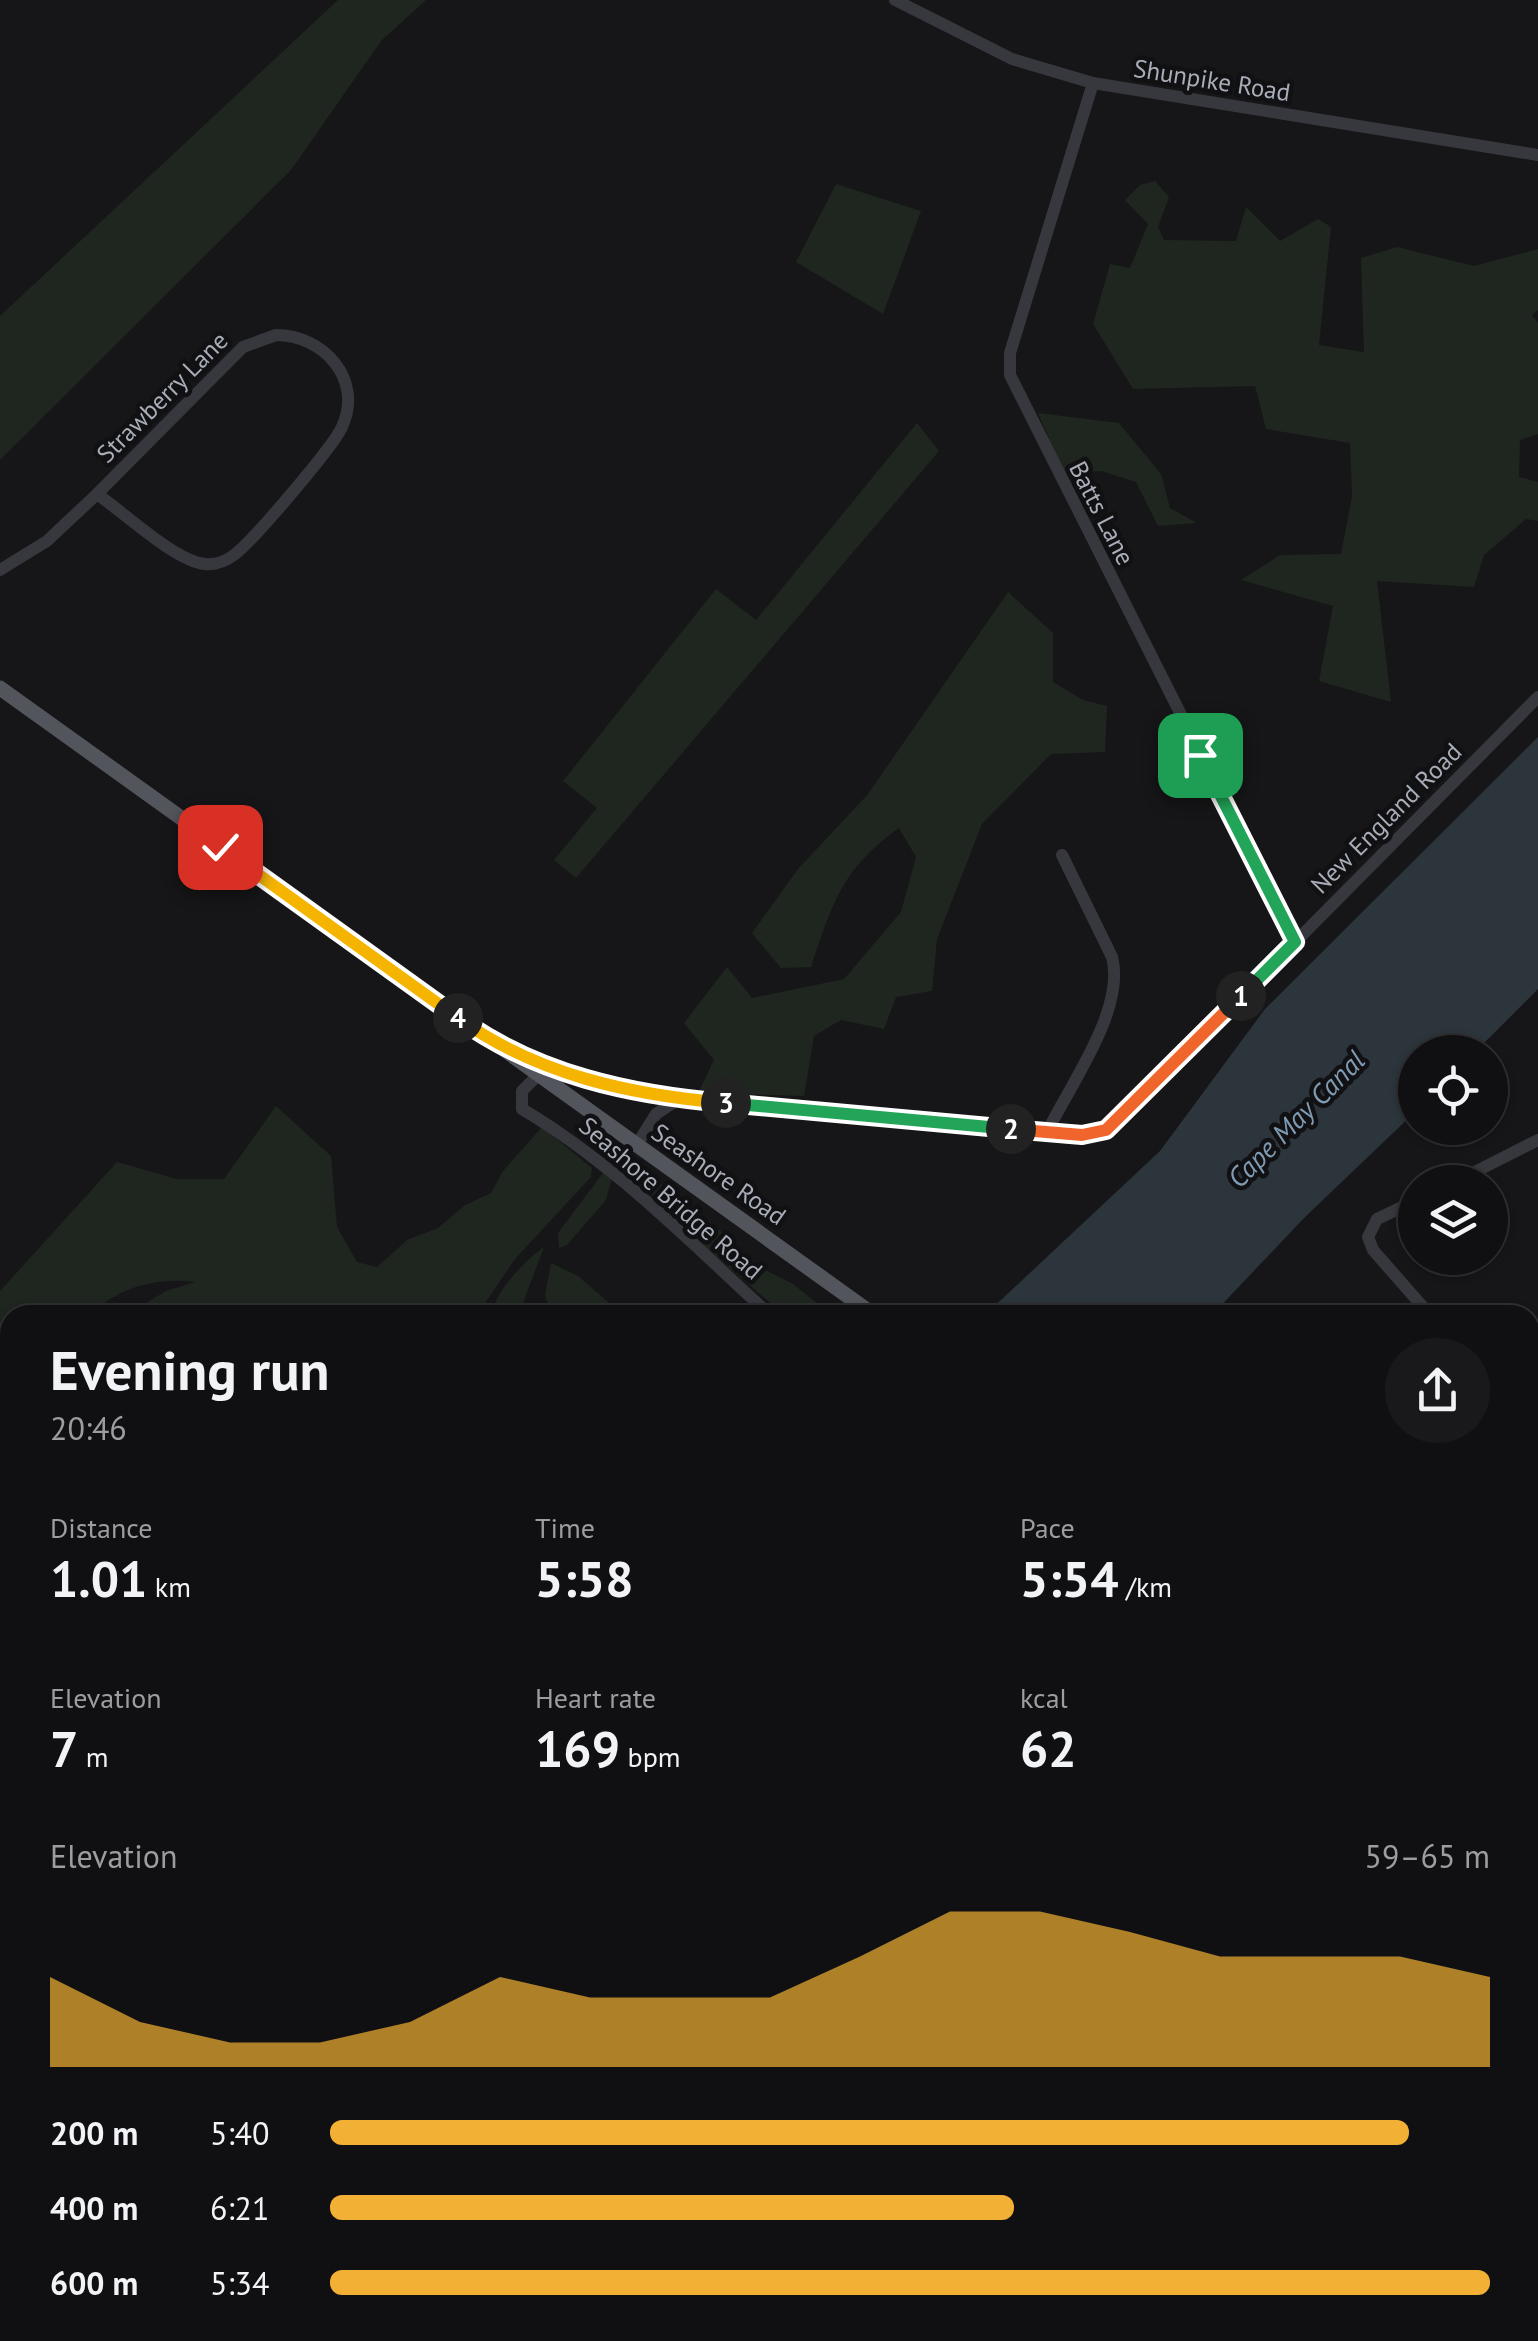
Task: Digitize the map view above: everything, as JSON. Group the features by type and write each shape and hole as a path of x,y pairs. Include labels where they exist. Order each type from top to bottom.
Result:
{"main road":[{"name":"Seashore Road","path":"0,688 860,1305"}],"street":[{"name":"Shunpike Road","path":"895,0 1012,58 1092,83 1538,155"},
{"name":"Batts Lane","path":"1092,83 1010,353 1010,376 1295,942"},
{"name":"Strawberry Lane","path":"0,570 48,541 242,348 276,335 302,338 324,350 340,369 348,394 342,429 231,558 213,564 192,561 97,494"},
{"name":"New England Road","path":"499,1048 598,1083 677,1100 1094,1134 1115,1124 1538,696"},
{"path":"1046,1132 1110,1009 1117,974 1062,855"},
{"name":"Seashore Bridge Road","path":"537,1076 522,1091 522,1109 575,1140 611,1169 759,1305"},
{"path":"636,1146 656,1114 677,1100"},
{"path":"1489,1165 1538,1140"},
{"path":"1398,1209 1376,1219 1368,1237 1373,1250 1421,1305"}],"shaded area":[{"path":"338,0 426,0 381,41 291,170 0,460 0,316"},
{"path":"1155,181 1169,197 1158,227 1164,240 1236,241 1246,207 1280,241 1318,219 1331,227 1319,345 1364,352 1361,258 1397,247 1474,266 1538,249 1538,310 1532,315 1538,323 1538,434 1520,440 1519,477 1538,482 1538,521 1526,519 1484,555 1474,587 1377,581 1391,702 1319,681 1333,606 1241,580 1280,555 1341,554 1352,497 1350,443 1266,429 1255,386 1133,389 1093,324 1110,264 1130,268 1148,224 1125,200 1140,185"},
{"path":"836,184 921,211 883,314 796,262"},
{"path":"1038,413 1119,423 1161,474 1170,508 1197,523 1158,526 1136,482 1101,471 1064,473"},
{"path":"917,423 939,451 576,878 554,860 597,808 563,781 716,589 756,620"},
{"path":"1008,592 1053,633 1053,682 1083,700 1107,706 1105,752 1051,754 982,824 937,939 932,991 896,997 884,1029 841,1020 814,1036 804,1096 698,1093 714,1060 684,1023 727,967 752,998 844,979 901,912 916,857 899,828 852,873 826,924 811,967 781,968 752,933 798,869 868,794"},
{"path":"276,1106 331,1156 337,1227 357,1262 377,1267 407,1240 438,1228 465,1205 491,1193 503,1171 542,1127 592,1168 591,1177 515,1259 484,1305 143,1305 166,1291 195,1282 167,1281 139,1286 101,1305 0,1305 0,1291 117,1162 177,1179 224,1179"},
{"path":"623,1154 763,1269 793,1284 819,1305 773,1305 669,1212 631,1170"},
{"path":"603,1173 612,1178 606,1200 567,1245 559,1248 558,1233"},
{"path":"544,1247 522,1305 494,1305 512,1277"},
{"path":"551,1263 578,1276 611,1305 548,1305 545,1295"}],"water":[{"name":"Cape May Canal","path":"1538,737 1538,989 1492,1035 1398,1035 1398,1128 1305,1217 1221,1305 996,1305 1160,1151 1265,1009"}],"route":[{"path":"220,847 499,1048 598,1083 677,1100 1094,1134 1115,1124 1295,942 1200,755"}]}
